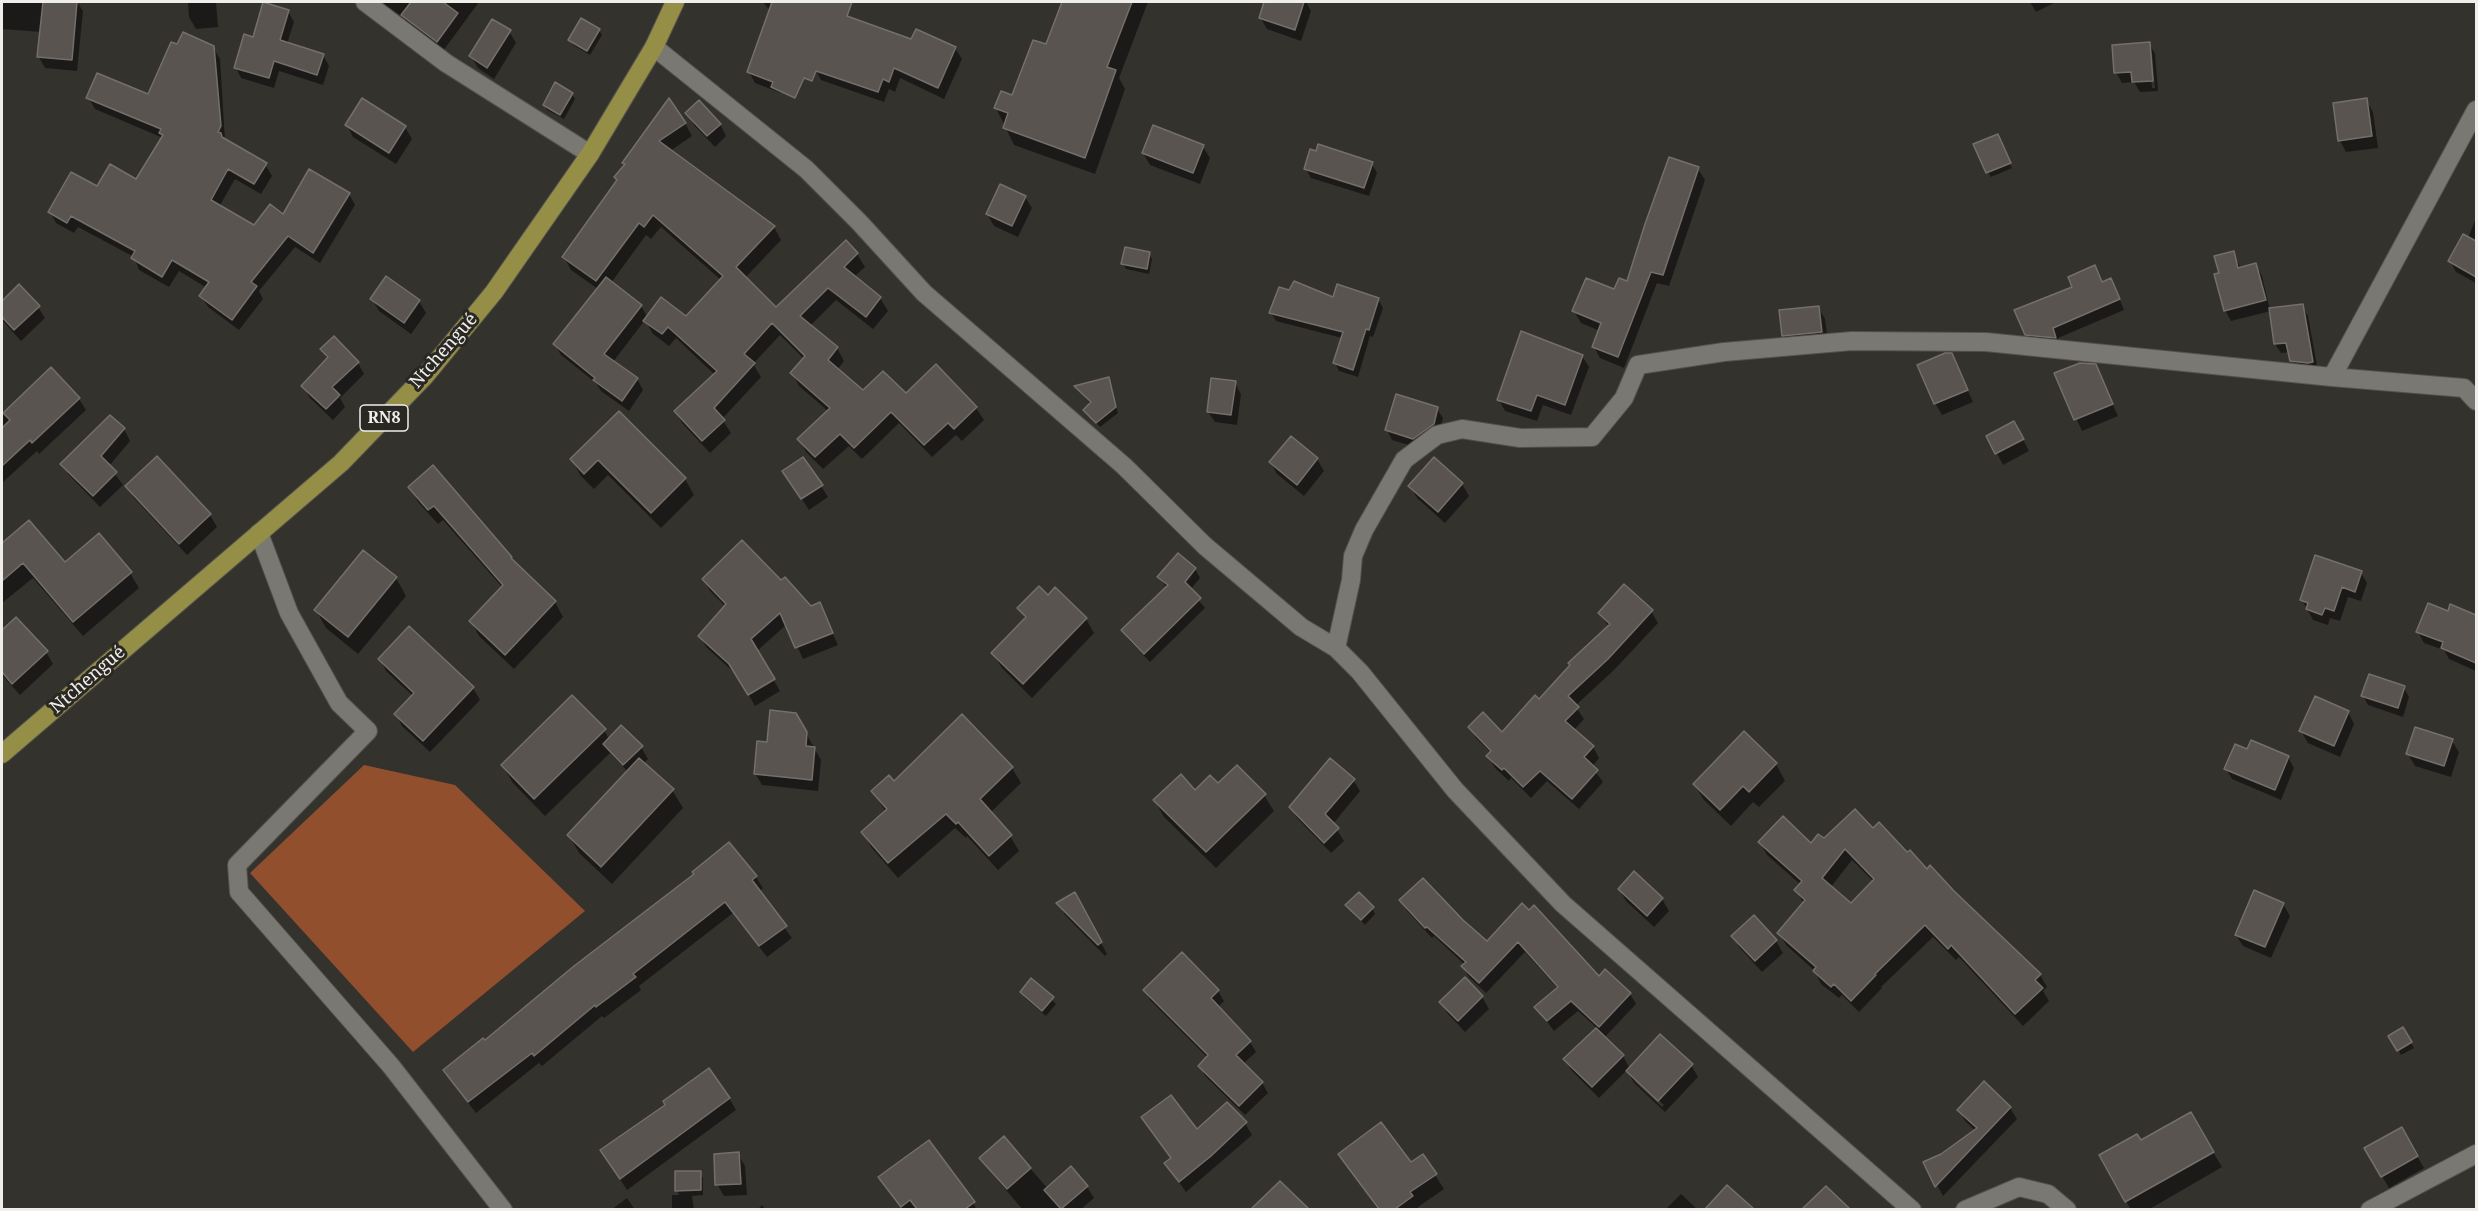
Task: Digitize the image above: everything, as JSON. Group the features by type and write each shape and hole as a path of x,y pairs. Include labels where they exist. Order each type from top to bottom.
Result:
{"main road":[{"name":"Ntchengué","path":"2,754 341,463 425,376 494,292 590,154 654,47 675,2"}],"street":[{"path":"365,2 446,63 590,154"},
{"path":"654,47 806,169 860,223 924,293 1124,466 1205,546 1301,627 1336,648 1360,672 1455,790 1563,904 1912,1209"},
{"path":"2332,377 2476,110"},
{"path":"1336,648 1351,580 1353,556 1369,521 1404,460 1437,435 1462,429 1520,438 1592,437 1624,398 1638,365 1724,352 1852,341 1986,342 2464,388 2476,401"},
{"path":"259,533 289,613 339,703 368,731 237,865 239,892 391,1066 503,1209"},
{"path":"2370,1209 2476,1154"},
{"path":"1965,1209 2019,1187 2048,1194 2067,1209"}],"shaded area":[{"path":"364,765 455,785 585,911 413,1052 250,873"}],"building":[{"path":"43,2 77,2 72,60 37,57"},
{"path":"263,2 289,10 280,40 324,54 317,75 274,61 269,78 234,68 244,34 253,37"},
{"path":"411,2 443,2 458,13 437,42 401,15"},
{"path":"772,2 852,2 847,16 911,39 916,29 956,47 938,88 894,68 889,82 883,79 878,92 816,71 812,81 804,78 795,98 771,87 773,82 747,72"},
{"path":"1062,2 1132,2 1107,67 1116,70 1085,158 1003,128 1008,113 994,108 1001,91 1012,95 1033,40 1046,44"},
{"path":"1264,2 1304,2 1295,30 1259,18"},
{"path":"581,18 600,29 587,51 568,40"},
{"path":"492,19 511,30 487,68 469,56"},
{"path":"183,32 214,46 221,126 218,132 222,137 267,163 254,184 228,169 211,200 254,225 270,204 283,214 309,169 350,193 313,253 288,236 251,282 257,286 232,320 199,296 209,282 172,260 162,277 131,258 135,251 71,216 67,223 48,212 71,172 97,186 110,164 136,179 163,135 159,133 161,129 86,98 97,73 148,94 171,42 177,44"},
{"path":"2150,42 2153,81 2132,82 2131,72 2114,73 2112,45"},
{"path":"555,82 573,93 560,115 543,105"},
{"path":"362,98 406,126 389,153 345,125"},
{"path":"669,98 686,123 659,141 775,226 736,267 776,307 846,240 858,253 844,267 881,297 866,317 828,288 800,316 838,347 828,360 863,390 883,371 906,393 936,364 977,407 954,429 948,423 924,445 891,412 854,448 840,434 815,457 797,439 830,408 790,373 805,356 772,323 744,354 755,363 714,408 725,420 702,441 674,411 717,371 668,327 662,334 643,321 661,297 686,316 723,276 653,215 644,227 639,223 596,281 562,257 617,180 614,177 625,164 622,163"},
{"path":"2367,98 2372,136 2338,141 2333,103"},
{"path":"699,100 721,124 707,136 685,113"},
{"path":"1153,125 1204,145 1193,173 1142,153"},
{"path":"1998,134 2011,163 1986,173 1973,144"},
{"path":"1318,144 1373,162 1364,188 1304,169 1310,149 1316,151"},
{"path":"1669,157 1699,167 1663,275 1651,272 1618,357 1592,347 1601,323 1572,311 1586,278 1614,289 1619,278 1627,281"},
{"path":"1000,184 1026,196 1012,226 986,214"},
{"path":"2463,234 2476,241 2476,277 2448,261"},
{"path":"1125,247 1150,252 1147,269 1121,264"},
{"path":"2234,251 2238,268 2256,263 2266,300 2224,311 2214,274 2219,273 2214,256"},
{"path":"2095,265 2102,282 2111,278 2120,299 2053,328 2056,338 2025,335 2014,310 2072,287 2068,277"},
{"path":"386,276 420,300 404,323 370,299"},
{"path":"606,277 642,305 604,354 638,378 622,401 593,380 595,378 553,344"},
{"path":"1294,281 1333,297 1337,284 1379,298 1353,370 1333,363 1343,332 1269,313 1279,287 1289,290"},
{"path":"19,284 40,306 14,330 2,317 2,301"},
{"path":"2303,304 2313,362 2308,363 2290,361 2286,343 2274,344 2269,308"},
{"path":"1819,306 1822,332 1782,336 1779,310"},
{"path":"1521,331 1583,355 1565,405 1537,395 1531,411 1497,400"},
{"path":"334,336 359,362 332,387 340,395 326,409 301,386 328,357 320,349"},
{"path":"1945,353 1952,353 1968,390 1934,404 1917,365"},
{"path":"2080,363 2096,364 2113,404 2074,420 2054,373"},
{"path":"51,367 80,398 32,443 30,440 2,466 2,428 10,420 3,413"},
{"path":"1109,377 1116,407 1096,423 1083,410 1091,402 1074,386"},
{"path":"1211,378 1236,381 1231,415 1207,412"},
{"path":"1396,394 1438,407 1434,424 1413,439 1385,430"},
{"path":"619,411 686,478 651,513 598,460 584,474 570,459"},
{"path":"110,415 125,428 101,456 117,472 93,496 60,464"},
{"path":"2014,421 2024,439 1995,454 1986,436"},
{"path":"1291,436 1318,458 1297,485 1269,462"},
{"path":"157,456 211,514 179,544 125,486"},
{"path":"803,457 823,485 801,499 782,471"},
{"path":"1434,457 1463,483 1438,512 1408,486"},
{"path":"433,465 511,558 556,601 505,655 469,621 503,585 434,506 428,510 408,487"},
{"path":"29,520 65,562 99,533 132,572 73,622 23,563 2,581 2,543"},
{"path":"742,540 781,580 785,577 811,606 820,602 833,633 795,648 780,613 751,639 775,679 748,695 729,664 698,636 726,604 702,579"},
{"path":"363,550 397,577 348,637 314,610"},
{"path":"1178,553 1196,568 1185,582 1201,598 1144,654 1121,630 1168,585 1157,577"},
{"path":"2315,555 2362,571 2355,592 2342,587 2334,611 2325,608 2322,615 2306,609 2308,603 2300,600"},
{"path":"1624,584 1653,610 1608,659 1568,696 1579,707 1565,721 1594,746 1584,757 1598,770 1572,799 1540,771 1523,787 1504,768 1502,770 1486,756 1491,751 1468,727 1483,712 1502,732 1535,695 1539,699 1570,665 1568,663 1610,624 1598,613"},
{"path":"1039,586 1048,595 1055,587 1087,618 1023,684 991,653 1026,617 1017,608"},
{"path":"2428,603 2448,611 2450,604 2476,615 2476,663 2441,648 2443,642 2416,632"},
{"path":"16,617 48,651 12,684 2,672 2,630"},
{"path":"409,626 474,687 423,741 394,714 414,693 378,659"},
{"path":"2369,674 2405,686 2398,708 2361,696"},
{"path":"572,695 606,729 534,799 501,765"},
{"path":"2315,696 2349,711 2334,746 2299,731"},
{"path":"770,710 796,713 807,732 806,746 815,747 812,780 754,774 757,741 767,742"},
{"path":"962,714 1013,767 980,799 1012,835 989,856 958,822 956,824 946,814 888,863 861,832 887,809 871,791 889,775 894,781"},
{"path":"621,725 643,746 623,765 603,744"},
{"path":"2415,727 2453,739 2444,766 2406,754"},
{"path":"1744,731 1777,763 1749,792 1743,786 1720,810 1693,784"},
{"path":"2251,740 2289,756 2275,790 2224,769 2235,744 2247,749"},
{"path":"639,758 674,789 601,867 567,835"},
{"path":"1330,758 1355,779 1325,814 1339,828 1324,843 1289,807"},
{"path":"1237,765 1266,794 1206,852 1153,800 1181,774 1195,790 1210,775 1218,783"},
{"path":"1855,809 1873,828 1879,822 1907,852 1910,850 1927,869 1930,865 2041,974 2035,980 2043,988 2015,1014 1951,945 1948,949 1925,925 1851,1001 1834,984 1831,987 1813,971 1816,967 1777,933 1805,900 1794,890 1802,881 1758,842 1783,816 1811,843 1818,834 1824,838","holes":["1845,849 1874,879 1851,903 1822,878"]},
{"path":"729,842 757,876 752,880 787,926 759,946 725,902 633,974 636,977 596,1007 595,1005 534,1056 532,1053 468,1102 443,1070 483,1038 485,1040 574,966 694,874 692,872"},
{"path":"1634,871 1663,898 1647,916 1618,889"},
{"path":"1423,878 1463,920 1487,941 1522,903 1529,910 1534,905 1599,976 1605,969 1631,993 1599,1027 1571,1001 1547,1021 1534,1007 1558,987 1518,942 1479,983 1461,966 1466,962 1427,927 1425,928 1399,900"},
{"path":"2254,890 2284,903 2265,947 2235,935"},
{"path":"1075,892 1102,942 1098,945 1056,903"},
{"path":"1359,892 1374,907 1361,920 1345,905"},
{"path":"1754,915 1777,940 1755,961 1731,936"},
{"path":"1182,952 1219,990 1211,998 1251,1041 1236,1055 1263,1082 1239,1106 1198,1066 1208,1055 1143,990"},
{"path":"1465,977 1483,996 1458,1021 1439,1002"},
{"path":"1031,978 1054,997 1042,1011 1020,992"},
{"path":"2403,1027 2412,1042 2397,1051 2388,1036"},
{"path":"1596,1028 1624,1055 1592,1087 1563,1059"},
{"path":"1660,1034 1693,1064 1658,1101 1626,1071"},
{"path":"709,1068 730,1098 620,1179 600,1150 665,1105 663,1101"},
{"path":"1984,1081 2011,1107 1935,1187 1923,1162 1941,1154 1977,1128 1957,1110"},
{"path":"1171,1095 1197,1129 1227,1102 1247,1122 1179,1182 1164,1163 1171,1158 1141,1117"},
{"path":"2191,1112 2214,1152 2125,1202 2099,1155 2137,1134 2141,1140"},
{"path":"1381,1122 1411,1162 1423,1154 1437,1174 1410,1192 1413,1196 1395,1209 1379,1209 1338,1154"},
{"path":"2402,1127 2418,1156 2381,1177 2364,1148"},
{"path":"1004,1136 1031,1168 1007,1189 979,1158"},
{"path":"929,1140 975,1202 965,1209 917,1209 910,1200 901,1207 878,1177"},
{"path":"739,1152 741,1184 715,1185 714,1154"},
{"path":"1071,1166 1088,1186 1061,1209 1044,1190"},
{"path":"675,1171 701,1171 701,1190 675,1191"},
{"path":"1280,1181 1309,1209 1251,1209"},
{"path":"1727,1185 1754,1209 1705,1209"},
{"path":"1826,1186 1850,1209 1802,1209"}]}
